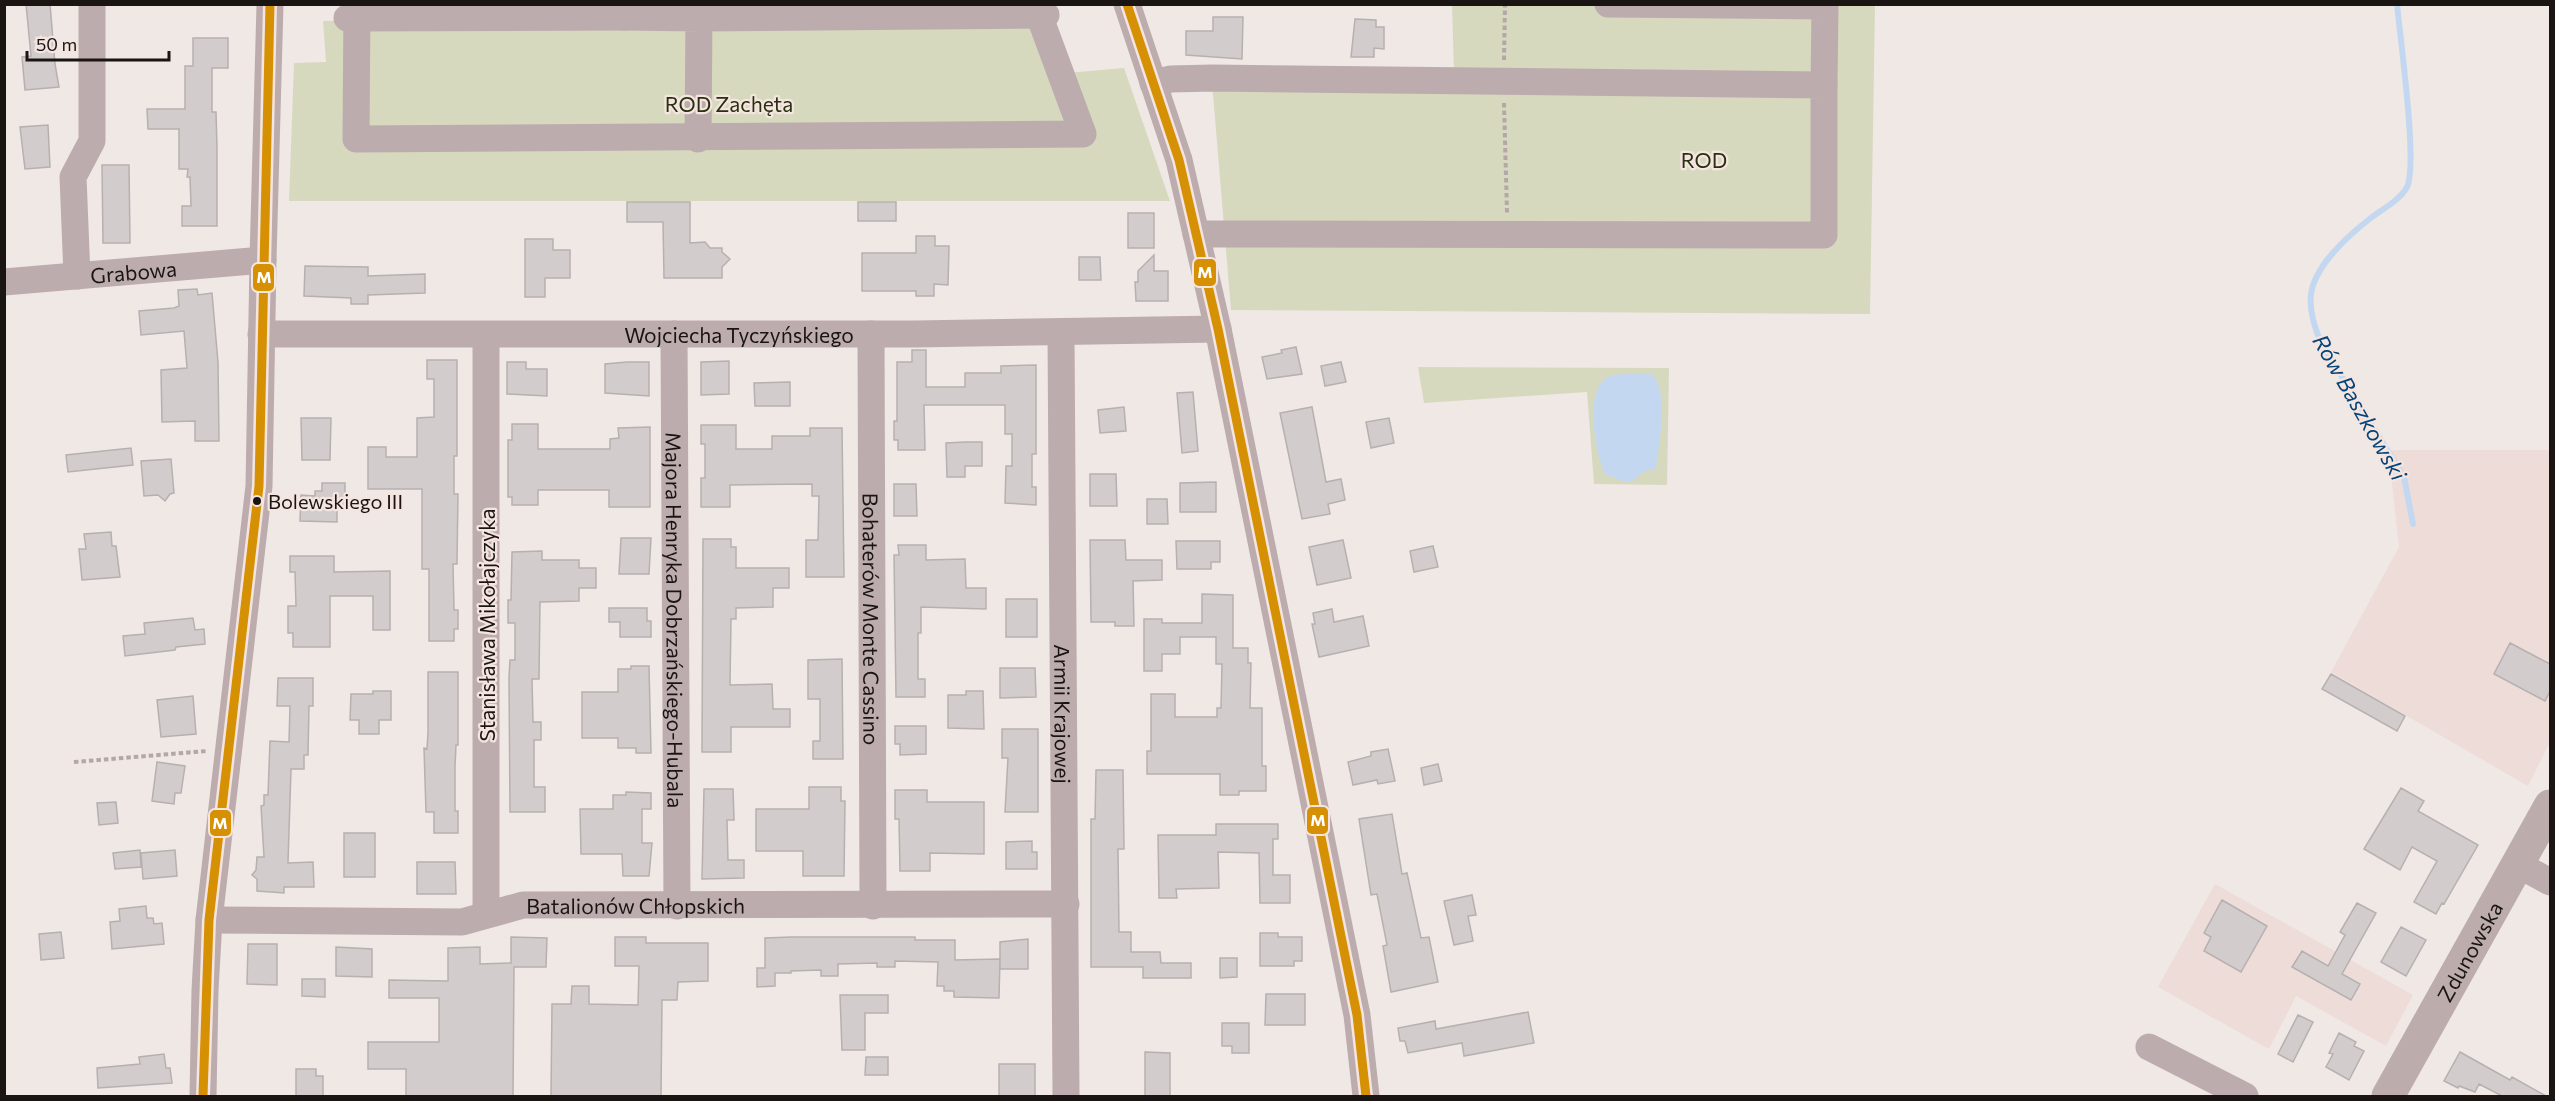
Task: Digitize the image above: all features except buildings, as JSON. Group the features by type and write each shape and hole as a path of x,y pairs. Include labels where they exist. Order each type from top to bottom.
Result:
{"main road":[{"name":"Zdunowska","path":"2388,1096 2550,806"}],"street":[{"path":"77,276 73,177 92,141 92,4"},
{"path":"203,1096 209,920 258,502 262,261 270,4"},
{"path":"1127,4 1179,160 1218,329 1357,1015 1366,1096"},
{"path":"1196,234 1824,235 1825,6 1608,4"},
{"path":"623,11 699,18 1040,12 1083,134 698,139 356,139 353,14 623,11"},
{"path":"698,139 699,18"},
{"path":"1154,83 1171,78 1212,78 1824,85"},
{"name":"Grabowa","path":"4,282 262,261"},
{"name":"Wojciecha Tyczyńskiego","path":"261,334 486,336 871,334 1218,329"},
{"name":"Armii Krajowej","path":"1061,332 1066,1096"},
{"name":"Majora Henryka Dobrzańskiego-Hubala","path":"674,334 677,906"},
{"name":"Bohaterów Monte Cassino","path":"871,334 873,906"},
{"name":"Stanisława Mikołajczyka","path":"486,336 486,914"},
{"path":"2519,865 2550,882"},
{"name":"Batalionów Chłopskich","path":"209,920 462,922 523,904 873,906 1066,904"},
{"path":"2149,1047 2245,1096"}],"path":[{"path":"1505,4 1503,81 1507,234"},
{"path":"74,762 228,749"}],"shaded area":[{"path":"2386,450 2550,450 2550,742 2528,786 2331,672 2399,547 2392,483 2382,452"},
{"path":"2215,884 2413,995 2386,1046 2296,996 2269,1049 2158,987"}],"green space":[{"name":"ROD Zachęta","path":"1042,5 1067,73 1124,68 1170,201 289,201 294,63 326,62 323,21"},
{"name":"ROD","path":"1452,5 1875,5 1870,314 1231,310 1211,70 1454,72"},
{"path":"1418,367 1669,368 1667,485 1594,484 1587,392 1424,403"}],"water":[{"path":"1653,375 1661,394 1661,433 1656,469 1645,471 1632,481 1622,481 1605,474 1598,453 1594,424 1595,397 1599,386 1610,376"}],"waterway":[{"name":"Rów Baszkowski","path":"2397,4 2409,128 2410,174 2407,187 2396,200 2344,241 2326,261 2314,283 2311,307 2321,343 2404,477 2413,524"}],"transit line":[{"name":"M","path":"203,1096 209,920 259,486 270,4"},
{"name":"M","path":"1127,4 1179,160 1218,329 1357,1015 1366,1096"}],"place":[{"name":"Bolewskiego III","path":"257,501"}]}
